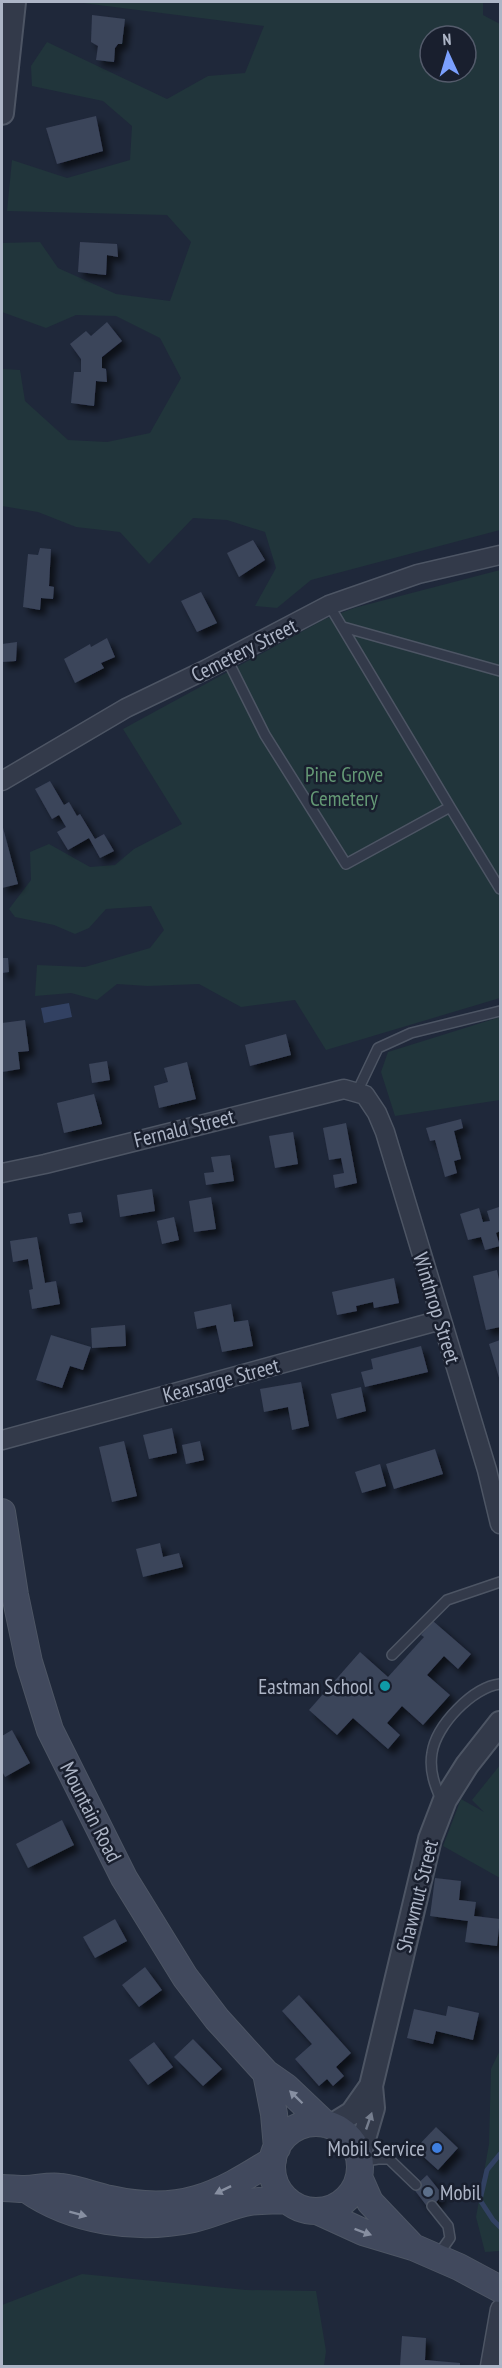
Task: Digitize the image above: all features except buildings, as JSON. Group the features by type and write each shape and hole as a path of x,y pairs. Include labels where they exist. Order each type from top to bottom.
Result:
{"main road":[{"name":"Mountain Road","path":"2,1512 15,1595 29,1662 50,1730 124,1878 185,1977 218,2019 266,2073 328,2125"},
{"path":"266,2073 274,2114 274,2180 279,2191 287,2200 296,2206 317,2211 363,2232 437,2257 501,2289"},
{"path":"14,2189 62,2187 136,2203 180,2203 214,2194 275,2154 285,2137 297,2128 311,2124 328,2125 343,2132 350,2139 370,2202 412,2247"},
{"path":"317,2211 331,2208 344,2201 354,2190 359,2165"},
{"path":"14,2189 63,2210 133,2224 192,2220 249,2202 287,2200"}],"street":[{"path":"2,113 14,2"},
{"name":"Cemetery Street","path":"2,781 126,708 227,659 329,605 418,574 501,555"},
{"name":"Fernald Street","path":"2,1173 304,1097 344,1089 361,1094"},
{"name":"Winthrop Street","path":"361,1094 377,1113 385,1132 501,1524"},
{"name":"Kearsarge Street","path":"2,1440 441,1320"},
{"name":"Shawmut Street","path":"359,2165 373,2108 371,2086 430,1839 443,1803 467,1765 501,1723"},
{"name":"Shawmut Street","path":"328,2125 352,2113 371,2086"},
{"path":"490,2367 501,2309"}],"lane":[{"path":"329,605 501,889"},
{"path":"343,627 501,671"},
{"path":"227,659 265,735 346,864 450,807"},
{"path":"361,1094 378,1048 411,1033 501,1011"},
{"path":"392,1655 447,1600 501,1582"},
{"path":"443,1803 432,1779 432,1751 441,1731 448,1719 465,1702 489,1685 501,1684"},
{"path":"359,2165 378,2159 389,2159 416,2185"},
{"path":"432,2206 448,2226 450,2238 437,2257"}],"green space":[{"path":"75,2 483,2 483,15 500,24 500,530 311,580 277,608 255,606 276,568 265,532 227,520 193,518 149,564 120,532 76,527 38,512 2,506 2,369 20,370 25,401 68,440 107,442 150,433 181,378 160,338 116,316 76,315 46,328 2,312 2,243 40,242 58,268 116,294 170,301 191,242 167,215 7,211 12,160 67,178 130,160 132,126 103,101 32,86 31,66 47,42 167,99 208,76 245,73 264,26"},
{"name":"Pine Grove Cemetery","path":"500,570 500,998 326,1050 295,1000 241,1007 199,984 148,986 117,984 97,1000 71,993 35,996 37,965 85,967 150,948 164,930 151,906 106,909 89,928 75,934 54,925 15,917 9,909 31,880 30,852 49,844 90,867 115,865 134,849 182,824 123,729 325,619 354,608"},
{"path":"500,1017 500,1100 395,1116 381,1072 388,1052"},
{"path":"500,1765 500,1878 443,1846 461,1799 484,1812 472,1800"},
{"path":"500,2050 500,2251 485,2252 476,2217 489,2144 491,2069"},
{"path":"82,2274 246,2290 316,2291 326,2351 324,2366 2,2366 2,2305"}],"water":[{"path":"69,1003 72,1017 44,1023 41,1008"}],"waterway":[{"path":"500,2154 487,2170 480,2200 500,2227"}],"place":[{"name":"Eastman School","path":"385,1686"},
{"name":"Mobil Service","path":"437,2148"},
{"name":"Mobil","path":"428,2192"}]}
